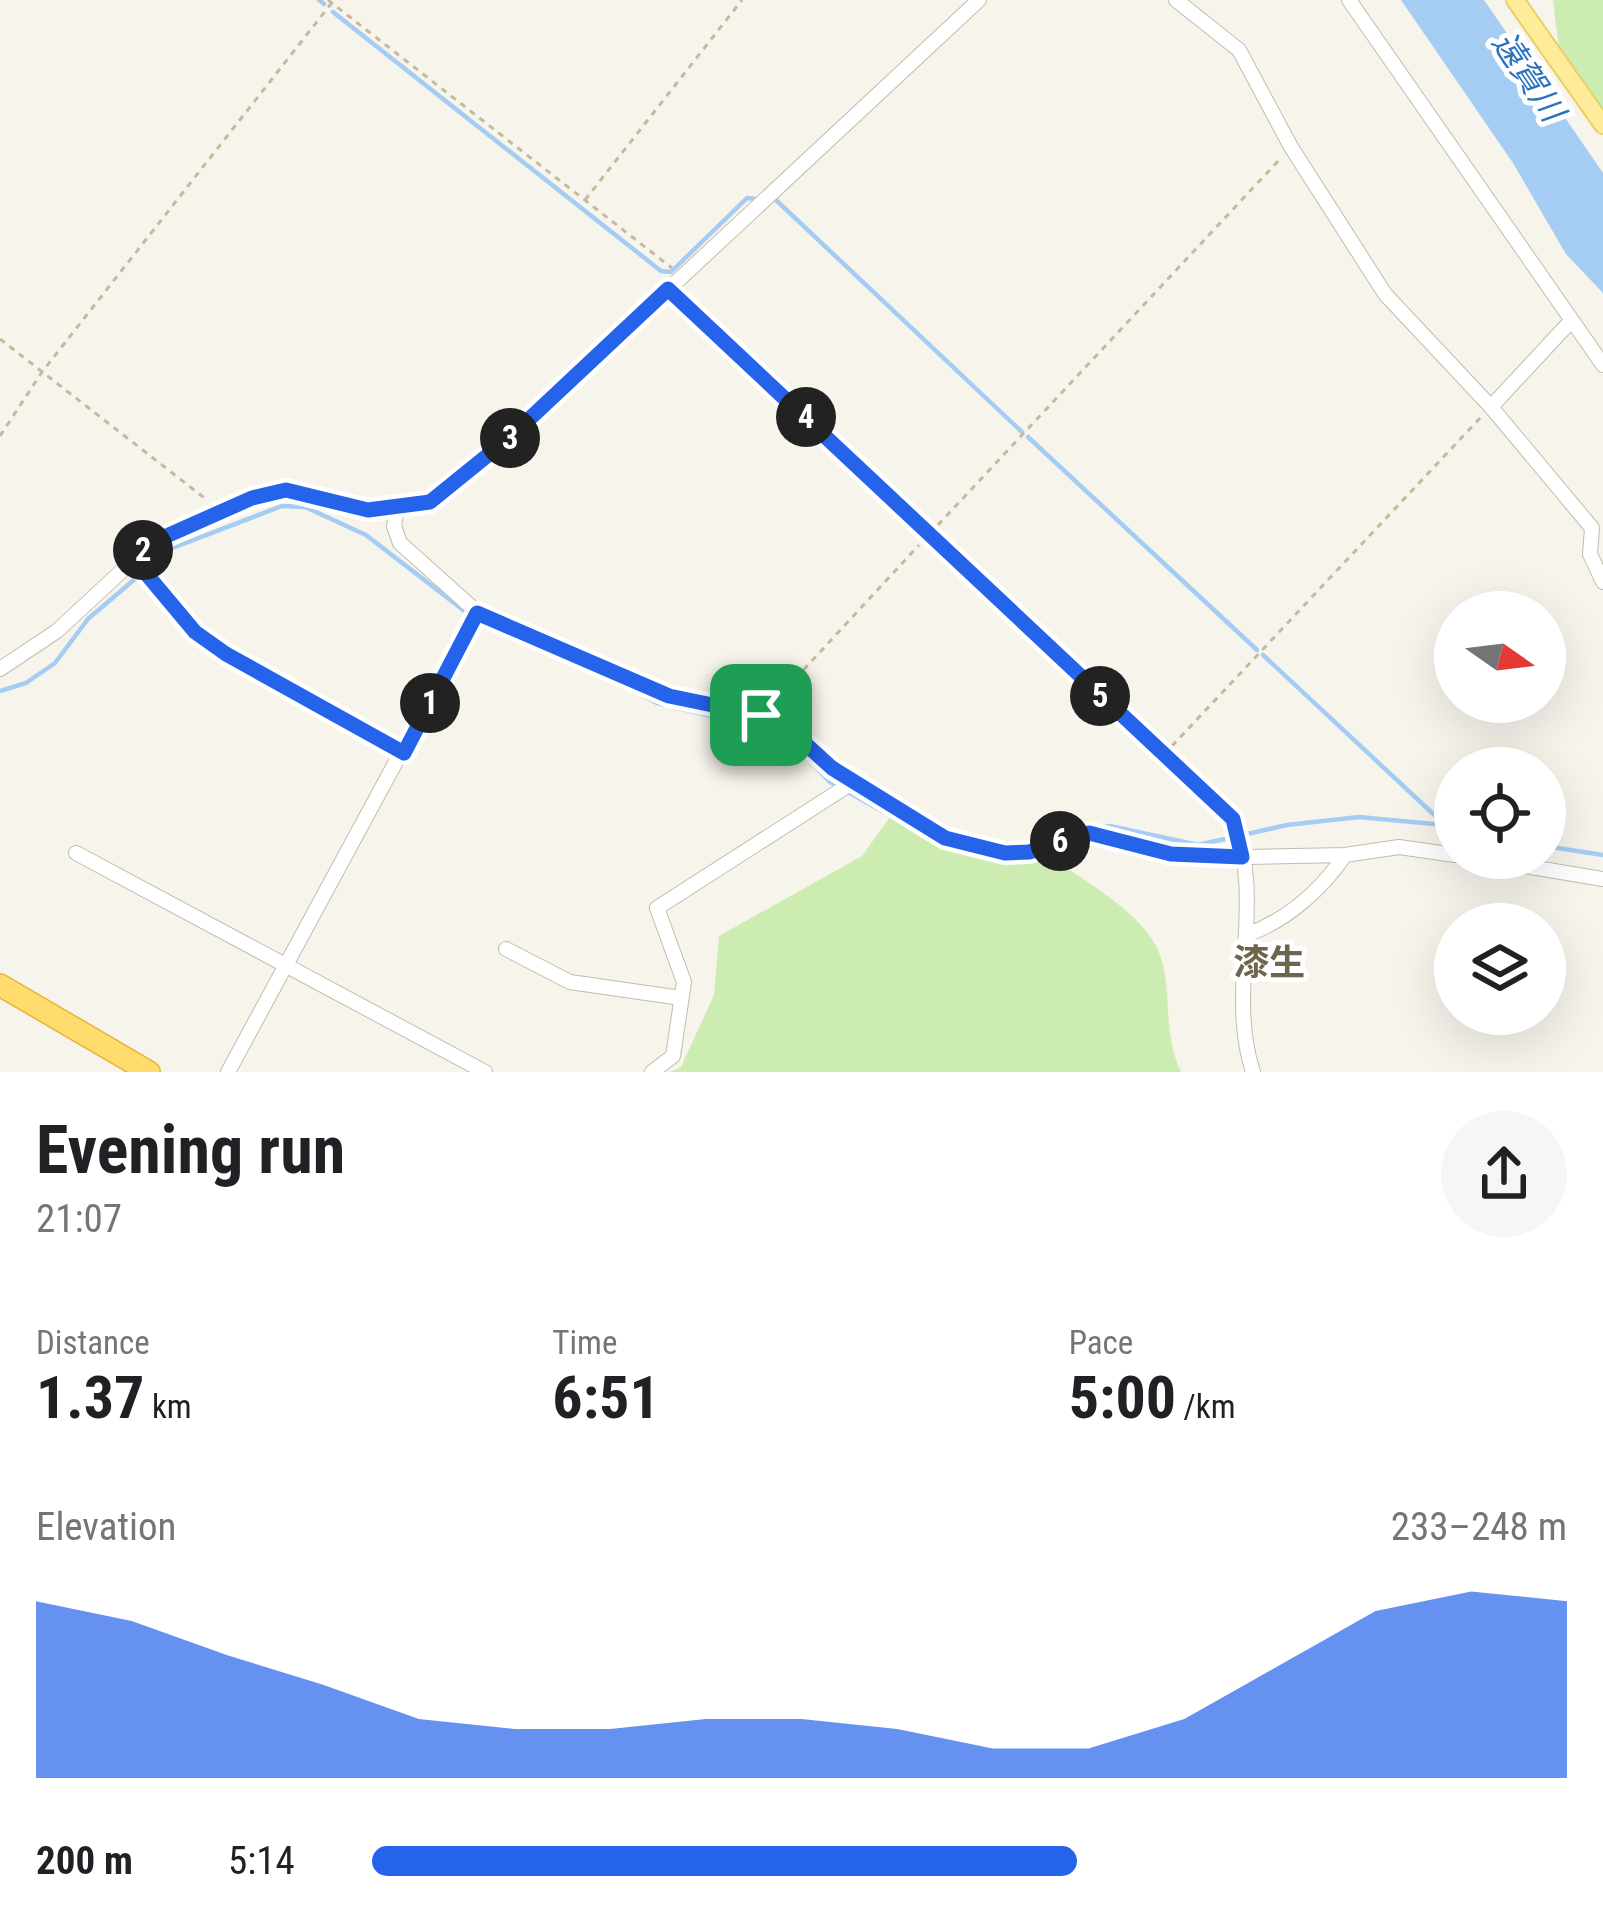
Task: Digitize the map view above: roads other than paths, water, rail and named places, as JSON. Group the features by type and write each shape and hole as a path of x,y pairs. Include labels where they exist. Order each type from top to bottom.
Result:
{"highway":[{"path":"0,985 148,1072"}],"main road":[{"path":"1515,0 1603,125"}],"street":[{"path":"0,669 58,631 153,542 221,512 286,490 368,510 430,502 979,0"},
{"path":"1176,0 1239,50 1291,147 1385,294 1491,407 1592,529 1591,554 1603,582"},
{"path":"1349,0 1603,365"},
{"path":"668,289 1233,819 1242,857 1249,934 1244,986 1253,1072"},
{"path":"1491,407 1570,322"},
{"path":"397,508 394,526 400,543 477,613 669,696 761,715 788,728 855,781 945,838 990,850 1029,852 1089,833 1171,854 1345,855 1399,848 1434,852"},
{"path":"133,558 195,632 404,753"},
{"path":"228,1072 477,613"},
{"path":"652,1072 673,1056 683,982 657,908 855,781"},
{"path":"76,854 289,963 485,1072"},
{"path":"1249,934 1278,923 1329,878 1345,855"},
{"path":"1566,873 1603,879"},
{"path":"506,949 570,982 681,998"}],"water":[{"name":"遠賀川","path":"1401,0 1484,0 1603,173 1603,293 1566,254 1513,163"}],"waterway":[{"path":"319,0 324,4"},
{"path":"333,12 661,271 671,272 747,198 757,199"},
{"path":"777,201 1022,432"},
{"path":"1028,437 1257,650"},
{"path":"0,691 26,683 55,663 88,619 170,549 282,506 305,507 366,535 471,616"},
{"path":"1263,655 1434,815"},
{"path":"608,676 657,703 766,729 799,750 830,782 936,841 1010,859"},
{"path":"1090,829 1110,826 1198,845 1287,825 1359,817 1434,824"},
{"path":"1040,856 1080,843"},
{"path":"1566,849 1603,855"}],"district":[{"name":"漆生","path":"1269,962"}]}
